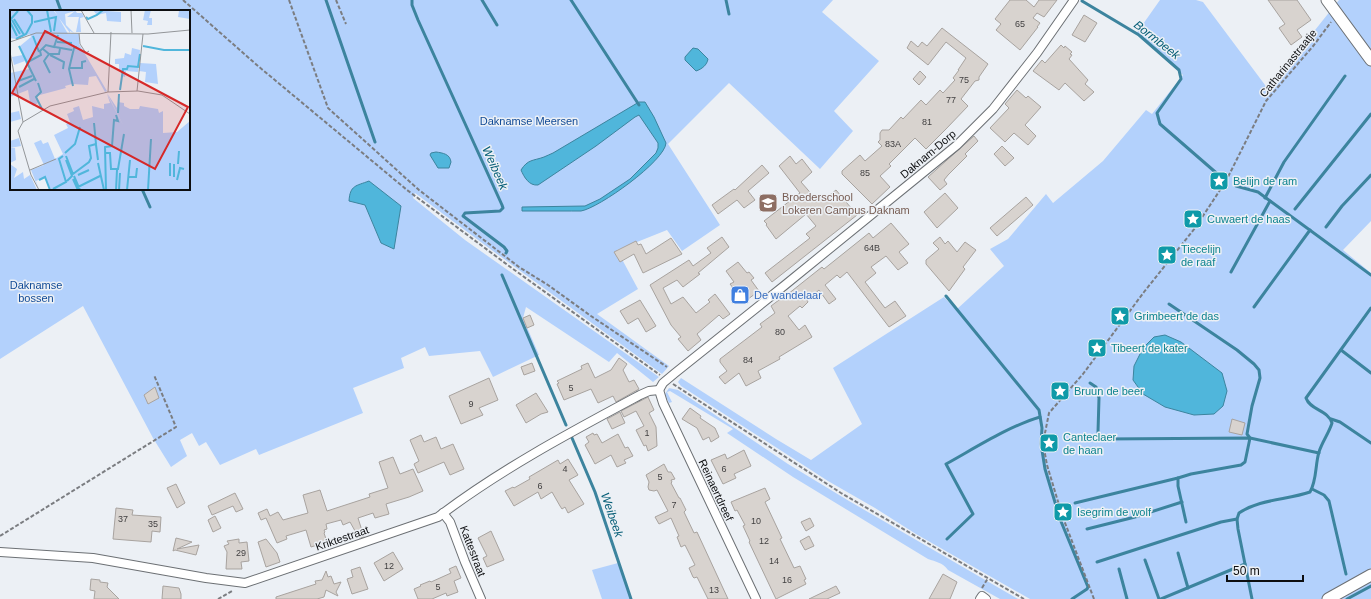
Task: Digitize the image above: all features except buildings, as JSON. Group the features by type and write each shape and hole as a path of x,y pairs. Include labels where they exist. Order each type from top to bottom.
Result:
{"street":[{"name":"Daknam-Dorp","path":"659,390 675,373 957,145 993,109 1038,53 1074,0"},
{"path":"1327,0 1371,60"},
{"name":"Kriktestraat","path":"0,552 93,558 206,578 244,583 438,516 463,498 554,442 640,395 649,391 659,390"},
{"name":"Reinaertdreef","path":"659,390 663,403 756,599"},
{"name":"Kattestraat","path":"443,513 450,522 481,599"},
{"path":"1328,599 1371,576"},
{"path":"980,599 982,596 986,599"}],"path":[{"path":"183,0 258,66 408,190 509,266 667,380 841,493 1024,599"},
{"path":"289,0 328,108 419,190 518,267 548,285 675,373"},
{"path":"336,0 346,24"},
{"name":"Catharinastraatje","path":"1094,599 1062,515 1048,470 1043,443 1049,413 1083,374 1144,292 1195,228 1226,181 1266,101 1314,45 1337,14"},
{"path":"0,536 176,427 154,375"}],"green space":[{"path":"0,0 833,0 822,12 879,61 834,111 853,131 820,169 729,83 668,144 720,225 682,251 667,230 617,250 638,289 597,314 669,366 662,374 415,193 413,198 465,240 659,377 653,382 617,353 609,362 526,307 523,318 539,355 493,377 480,351 429,356 425,347 401,358 404,368 353,388 363,413 259,455 256,449 220,465 206,442 199,446 192,433 180,440 187,456 171,467 153,438 83,306 0,359","holes":["365,205 394,249 381,243"]},
{"path":"1160,0 1196,0 1203,2 1268,89 1339,0 1371,0 1371,221 1343,250 1371,273 1371,599 1030,599 916,534 828,481 681,386 678,382 681,378 811,460 862,424 833,368 944,297 956,310 1004,266 990,249 1008,239 1046,194 1053,203 1103,161 1146,110 1152,114 1183,75 1136,34"},
{"path":"669,388 678,390 788,464 849,501 1018,599 1000,599 948,570 941,564 928,559 793,477 727,433 733,429 670,391 667,392 672,402 669,403 665,394"},
{"path":"618,563 631,599 602,599 592,570"}],"shaded area":[{"path":"693,48 698,49 708,59 704,66 696,71 685,60 685,57"},
{"path":"639,102 645,102 666,143 663,151 655,161 630,183 602,202 590,208 581,211 522,211 522,207 585,206 600,199 630,179 656,153 658,148 658,143 639,115 538,185 529,183 521,170 528,162 553,153"},
{"path":"431,153 444,153 449,157 451,162 449,168 438,168 430,155"},
{"path":"369,181 401,206 394,249 381,243 365,205 349,201 352,189 354,187"},
{"path":"1165,335 1181,342 1222,373 1227,391 1223,406 1214,414 1194,415 1165,407 1143,394 1133,380 1134,366 1143,348 1154,337"}],"waterway":[{"path":"57,0 61,10"},
{"path":"326,0 375,142"},
{"name":"Weibeek","path":"412,0 412,5 418,20 503,208 500,211 465,213 463,216 504,247 507,251 506,253"},
{"path":"482,0 497,25"},
{"path":"571,0 639,105"},
{"path":"726,0 729,14"},
{"name":"Bormbeek","path":"1082,1 1139,35 1179,70 1181,79 1157,113 1160,124 1221,177"},
{"path":"1265,198 1284,162 1345,76"},
{"path":"1295,209 1371,114"},
{"path":"1326,227 1342,206 1371,175"},
{"name":"Bormbeek","path":"1236,186 1258,192 1371,275"},
{"path":"142,190 150,207"},
{"path":"1231,272 1270,201"},
{"path":"1254,307 1310,230"},
{"name":"Weibeek","path":"502,275 566,425"},
{"path":"946,296 1039,410 1042,428 1041,444 1045,469 1060,519 1088,587 1072,599"},
{"path":"1169,304 1237,350 1259,370 1260,378 1252,406 1247,434 1250,438 1319,453"},
{"path":"1252,599 1238,529 1237,519 1239,513 1247,508 1265,502 1310,492 1314,483 1319,452 1332,423 1327,415 1311,405 1306,398 1371,308"},
{"path":"1341,350 1371,373"},
{"path":"1090,383 1096,387 1099,398 1098,432 1100,437 1103,439 1250,438 1245,462 1241,465 1191,474 1178,478 1178,486 1186,522"},
{"path":"947,539 973,514 946,464 980,444 1016,426 1040,417"},
{"path":"1331,419 1340,422 1371,443"},
{"name":"Weibeek","path":"572,438 595,492 631,599"},
{"path":"1075,503 1178,478"},
{"path":"1312,489 1324,495 1329,501 1346,574"},
{"path":"1087,529 1135,517 1182,502"},
{"path":"1097,562 1221,522 1237,519"},
{"path":"1178,553 1188,588"},
{"path":"1145,560 1159,599"},
{"path":"1161,599 1245,564"},
{"path":"1119,569 1127,599"},
{"path":"1347,599 1371,586"}],"place":[{"name":"Belijn de ram","path":"1219,181"},
{"name":"Broederschool Lokeren Campus Daknam","path":"768,203"},
{"name":"Cuwaert de haas","path":"1193,219"},
{"name":"Tiecelijn de raaf","path":"1167,255"},
{"name":"De wandelaar","path":"740,295"},
{"name":"Grimbeert de das","path":"1120,316"},
{"name":"Tibeert de kater","path":"1097,348"},
{"name":"Bruun de beer","path":"1060,391"},
{"name":"Canteclaer de haan","path":"1049,443"},
{"name":"Isegrim de wolf","path":"1063,512"}],"park label":[{"name":"Daknamse Meersen","path":"529,121"},
{"name":"Daknamse bossen","path":"36,291"}]}
